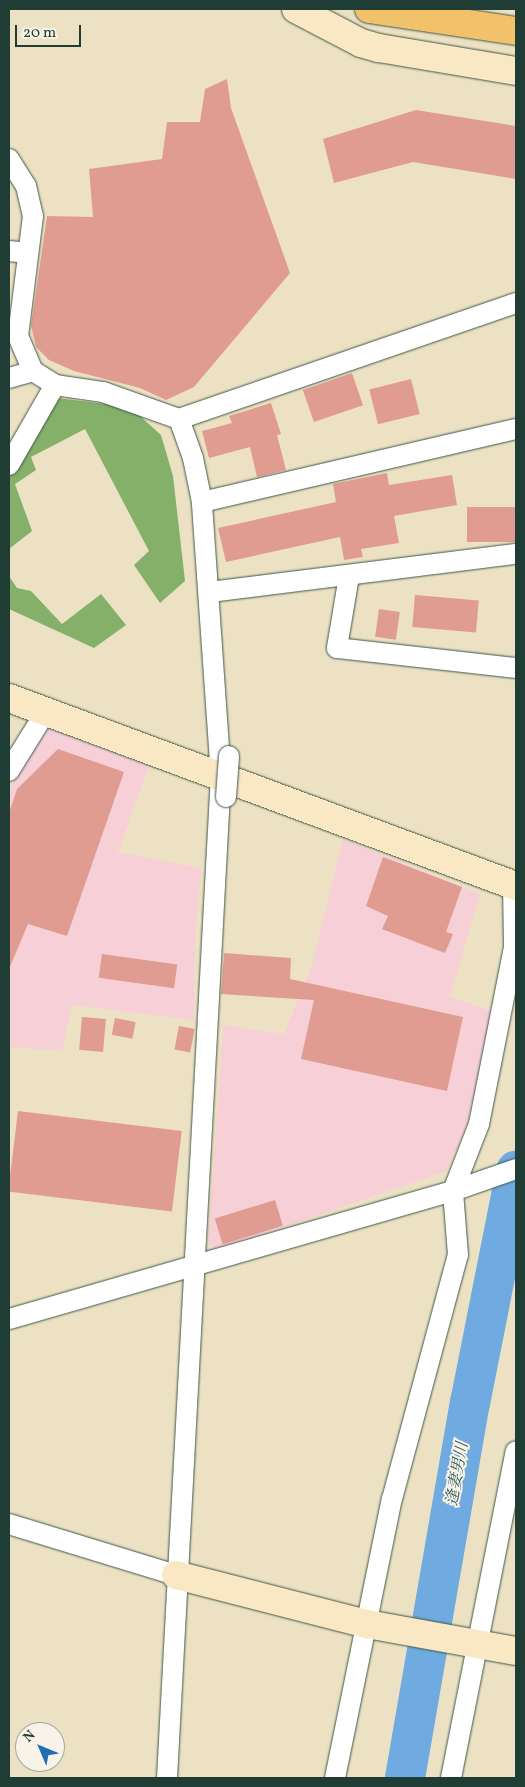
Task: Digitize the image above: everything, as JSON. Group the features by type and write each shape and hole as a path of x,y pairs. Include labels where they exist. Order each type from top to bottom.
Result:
{"main road":[{"path":"369,9 516,31"}],"street":[{"path":"296,9 361,43 379,48 516,71"},
{"path":"9,159 26,186 33,216 19,252 18,336 33,371 55,385 103,392 179,419 516,303"},
{"path":"9,378 33,371"},
{"path":"9,465 55,385"},
{"path":"167,1778 176,1575 194,1265 226,776 202,502 193,458 179,419"},
{"path":"202,502 516,429"},
{"path":"210,592 516,554"},
{"path":"349,576 338,648 516,668"},
{"path":"9,698 515,880 514,947 479,1124 457,1188 458,1255 392,1499 371,1625 335,1778"},
{"path":"9,771 45,712"},
{"path":"9,1319 516,1169"},
{"path":"451,1778 475,1643 516,1451"},
{"path":"9,1524 176,1575 371,1625 516,1652"}],"shaded area":[{"path":"48,728 149,766 118,852 201,868 195,947 194,1020 72,1005 62,1051 9,1047 9,789"},
{"path":"343,839 480,894 450,997 493,1011 466,1127 446,1171 218,1250 208,1243 223,1025 284,1034 312,965"}],"green space":[{"path":"49,397 130,407 161,435 173,476 185,581 160,603 134,565 149,551 85,429 31,457 36,470 15,484 32,531 9,549 9,471"},
{"path":"9,576 17,588 31,591 62,624 101,594 126,625 94,648 9,609"}],"building":[{"path":"227,79 231,108 290,273 194,387 166,400 140,388 74,371 49,360 36,347 31,326 47,216 93,217 89,169 162,159 167,122 200,122 205,89"},
{"path":"416,110 516,126 516,179 413,162 334,183 323,139"},
{"path":"352,373 363,405 314,422 303,390"},
{"path":"411,379 420,414 378,424 369,389"},
{"path":"271,403 281,434 277,435 286,470 257,477 250,447 209,458 202,431 232,423 229,416"},
{"path":"387,473 389,485 452,475 457,505 394,516 399,543 361,549 363,557 344,560 340,537 226,562 218,528 336,502 333,484"},
{"path":"467,507 516,507 516,542 467,542"},
{"path":"415,595 479,601 476,632 412,627"},
{"path":"379,609 400,612 396,640 375,637"},
{"path":"58,749 124,772 67,936 28,924 9,969 9,813 17,789"},
{"path":"383,857 462,887 446,932 453,934 445,953 382,929 388,916 366,906"},
{"path":"224,953 291,958 290,979 463,1017 447,1091 301,1059 314,1000 221,994"},
{"path":"102,954 177,965 174,988 99,978"},
{"path":"82,1017 106,1019 103,1052 79,1050"},
{"path":"115,1018 136,1022 132,1039 112,1035"},
{"path":"179,1026 195,1029 190,1053 174,1050"},
{"path":"18,1111 182,1131 172,1212 9,1192"},
{"path":"275,1200 283,1226 223,1244 215,1218"}],"waterway":[{"name":"逢妻男川","path":"405,1778 470,1403 516,1171"}]}
